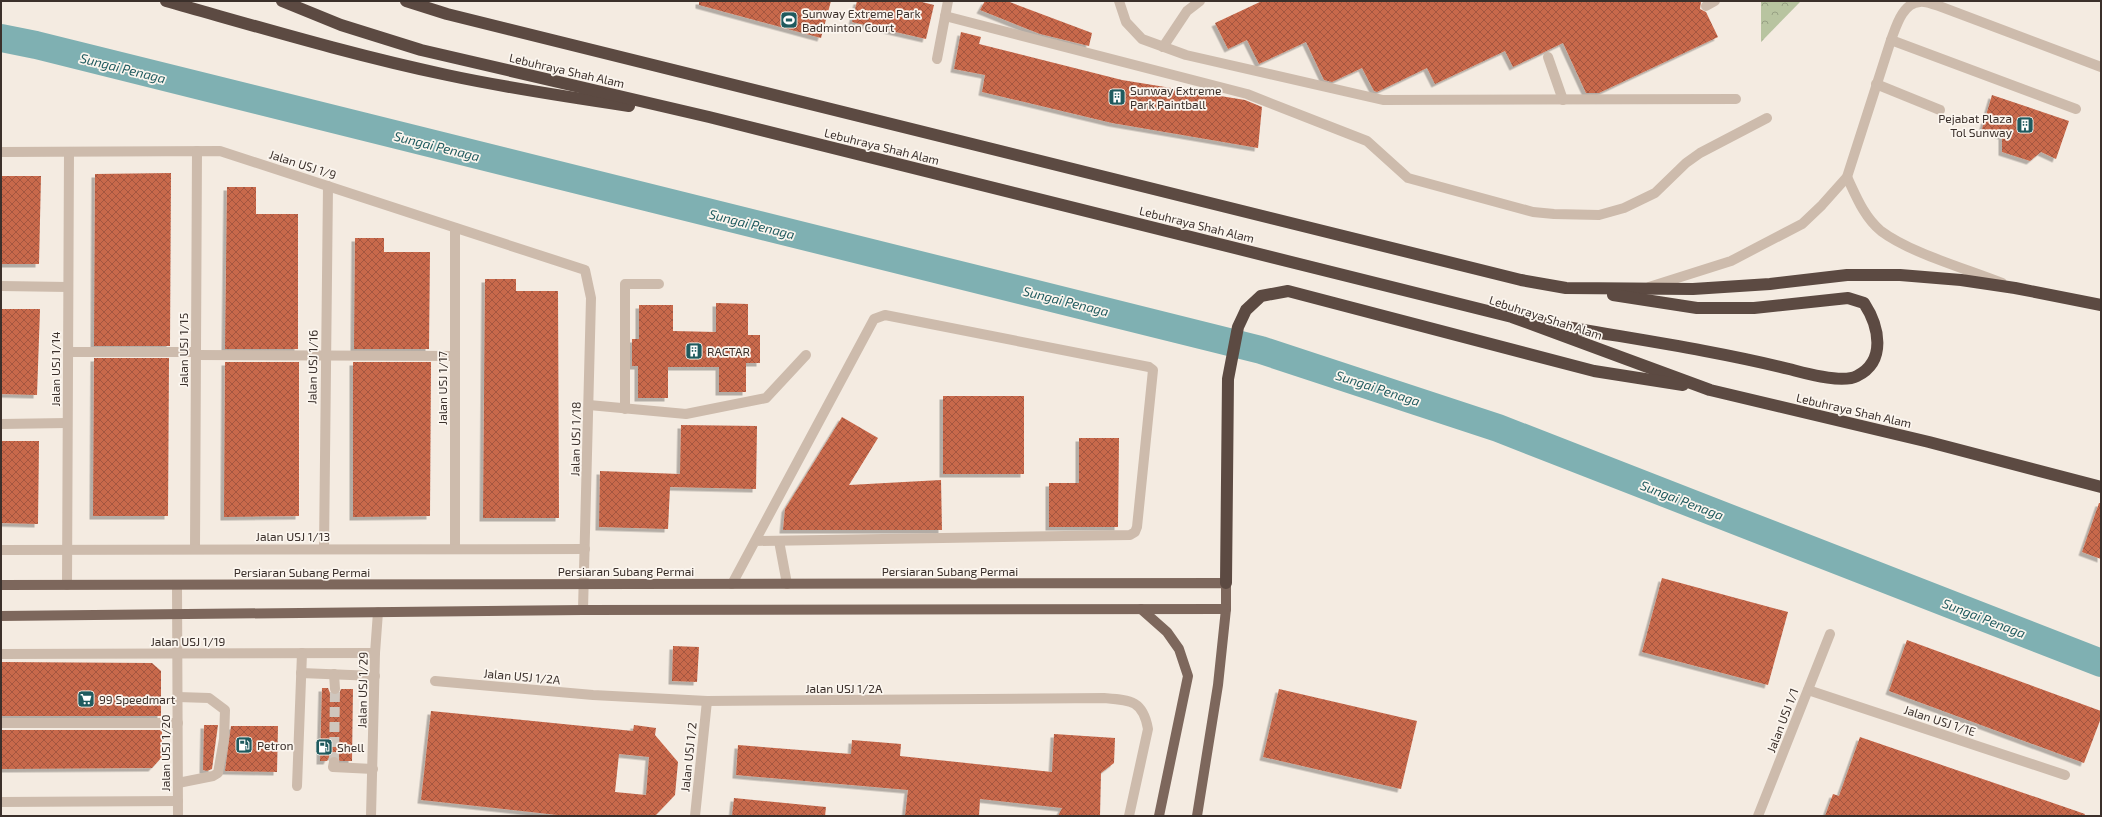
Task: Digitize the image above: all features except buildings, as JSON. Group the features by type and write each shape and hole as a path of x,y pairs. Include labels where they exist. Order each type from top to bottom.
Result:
{"highway":[{"path":"166,1 326,45 446,75 545,94 709,117"},
{"name":"Lebuhraya Shah Alam","path":"282,1 341,25 421,50 709,117 1512,317 1710,390 1929,442 2101,487"},
{"name":"Lebuhraya Shah Alam","path":"406,1 447,14 1521,280 1566,288 1642,289 1724,287 1847,275 1900,275 1962,280 2015,288 2101,306"},
{"path":"1512,317 1759,361 1828,378 1856,377 1868,367 1878,354 1878,335 1873,316 1864,303 1848,298 1754,308 1697,308 1566,288"},
{"path":"1226,584 1228,379 1238,327 1246,310 1261,296 1288,291 1594,371 1710,390"}],"main road":[{"name":"Persiaran Subang Permai","path":"1,585 1226,584"},
{"path":"1197,816 1218,685 1226,609 1226,584"},
{"path":"1141,609 1167,632 1179,649 1188,676 1160,816"},
{"path":"1,616 583,610 1226,609"}],"street":[{"path":"937,59 948,1"},
{"path":"1119,1 1126,22 1142,39 1163,47 1186,55 1383,100 1736,100"},
{"path":"1163,47 1186,12 1200,1"},
{"path":"1642,289 1731,261 1764,245 1802,224 1847,177 1891,40 1905,9 1912,4 1921,2 1959,13 2101,67"},
{"path":"945,16 1247,94 1367,141 1408,178 1533,212 1599,215 1624,208 1655,193 1686,163 1700,153 1767,118"},
{"path":"1891,40 2076,109"},
{"path":"1548,56 1563,100"},
{"path":"1876,84 1940,110"},
{"name":"Jalan USJ 1/15","path":"196,549 197,151"},
{"name":"Jalan USJ 1/9","path":"1,152 220,151 585,270"},
{"name":"Jalan USJ 1/14","path":"67,585 68,152"},
{"path":"1847,177 1862,209 1881,230 1916,250 2015,288"},
{"name":"Jalan USJ 1/16","path":"324,549 328,186"},
{"name":"Jalan USJ 1/17","path":"454,228 455,549"},
{"name":"Jalan USJ 1/18","path":"583,610 591,298 585,270"},
{"path":"625,409 625,284 659,284"},
{"path":"1,286 68,287"},
{"path":"732,584 755,541 874,319 885,315 1149,367 1153,370 1137,527 1135,532 1130,535 755,541"},
{"path":"68,352 455,356"},
{"path":"589,405 686,414 766,398 806,355"},
{"path":"1,424 68,424"},
{"path":"779,540 787,584"},
{"name":"Jalan USJ 1/13","path":"1,550 585,549"},
{"name":"Jalan USJ 1/20","path":"177,585 178,816"},
{"name":"Jalan USJ 1/29","path":"371,816 375,653 378,612"},
{"name":"Jalan USJ 1/1","path":"1758,816 1830,634"},
{"path":"297,786 302,653"},
{"name":"Jalan USJ 1/19","path":"1,654 375,653"},
{"path":"301,673 375,676"},
{"path":"334,674 335,688"},
{"name":"Jalan USJ 1/2A","path":"434,681 592,695 707,701 1104,698 1127,700 1139,706 1146,715 1148,729 1130,816"},
{"name":"Jalan USJ 1/1E","path":"1808,690 2065,775"},
{"path":"178,697 209,698 225,710 224,738 218,773 213,776 178,783"},
{"name":"Jalan USJ 1/2","path":"695,816 707,701"},
{"path":"1,723 178,723"},
{"path":"334,762 333,767 373,770"},
{"name":"Jalan USJ 1/20","path":"1,802 178,801"}],"green space":[{"path":"1761,1 1801,1 1761,42"}],"waterway":[{"name":"Sungai Penaga","path":"1,38 36,45 1261,350 1498,428 2101,663"}],"tunnel":[{"path":"334,762 335,689"}],"place":[{"name":"Sunway Extreme Park Badminton Court","path":"789,20"},
{"name":"Sunway Extreme Park Paintball","path":"1117,97"},
{"name":"Pejabat Plaza Tol Sunway","path":"2025,125"},
{"name":"RACTAR","path":"694,351"},
{"name":"99 Speedmart","path":"86,699"},
{"name":"Petron","path":"244,745"},
{"name":"Shell","path":"324,747"}]}
